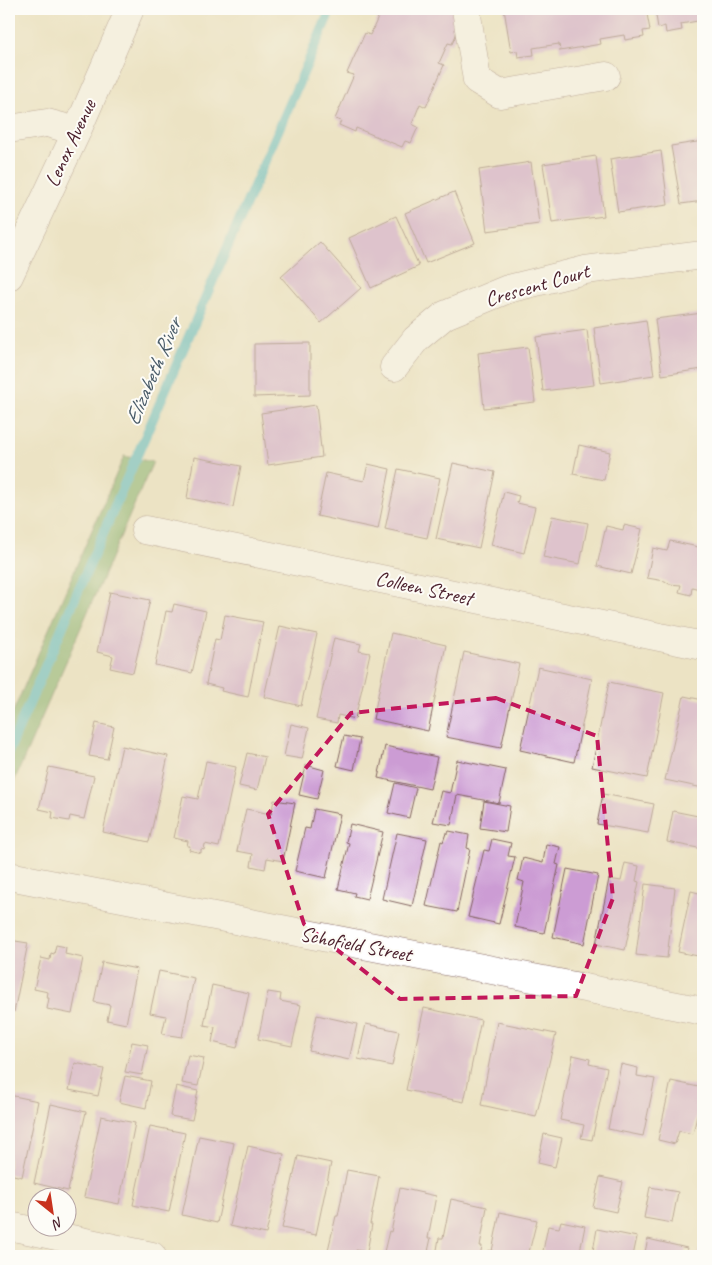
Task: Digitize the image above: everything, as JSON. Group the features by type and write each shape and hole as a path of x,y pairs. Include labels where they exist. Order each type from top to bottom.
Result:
{"street":[{"name":"Lenox Avenue","path":"9,276 130,9"},
{"path":"466,9 477,80 500,94 606,76"},
{"path":"9,129 47,123 76,131"},
{"name":"Crescent Court","path":"394,367 416,338 444,315 508,289 585,270 703,255"},
{"name":"Colleen Street","path":"145,530 703,646"},
{"name":"Schofield Street","path":"9,876 703,1012"},
{"path":"9,1226 152,1256"}],"highlighted area":[{"path":"496,698 597,736 613,898 576,996 400,999 304,924 268,814 351,713"}],"green space":[{"path":"124,456 153,462 9,793 9,721"}],"building":[{"path":"382,9 448,9 458,13 460,26 452,44 448,43 439,63 444,65 426,107 420,104 412,124 418,127 411,143 405,141 402,147 356,128 355,132 339,125 341,121 335,119 354,75 347,73 365,33 370,35"},
{"path":"504,9 646,9 650,30 643,31 644,37 625,40 624,35 600,39 601,44 560,51 559,44 533,48 534,55 518,57 517,51 511,52"},
{"path":"655,9 703,9 703,20 681,24 682,30 666,33 665,26 658,28"},
{"path":"703,141 703,201 681,204 671,146"},
{"path":"661,151 668,205 618,212 610,159"},
{"path":"596,156 604,216 552,223 543,164"},
{"path":"531,162 539,224 487,231 479,170"},
{"path":"454,192 475,243 426,263 405,213"},
{"path":"396,216 419,266 371,288 349,238"},
{"path":"320,242 361,288 321,323 281,277"},
{"path":"703,313 703,369 662,375 655,319"},
{"path":"646,320 654,375 601,383 594,328"},
{"path":"587,330 594,385 543,391 536,337"},
{"path":"310,343 310,395 254,397 254,344"},
{"path":"528,347 535,402 484,408 478,353"},
{"path":"316,405 322,457 268,465 261,413"},
{"path":"579,445 610,452 604,480 573,474"},
{"path":"194,457 241,466 233,507 187,498"},
{"path":"453,463 495,472 479,548 436,539"},
{"path":"368,464 390,469 378,529 317,516 326,473 364,481"},
{"path":"398,469 440,478 427,538 385,529"},
{"path":"504,492 519,496 517,503 535,507 524,553 491,545"},
{"path":"552,516 588,523 580,564 543,557"},
{"path":"624,525 642,529 631,574 597,566 606,526 623,530"},
{"path":"670,541 703,548 703,590 692,587 691,595 679,592 681,585 647,578 653,548 667,551"},
{"path":"110,592 150,600 133,673 110,668 113,656 97,652"},
{"path":"174,604 206,611 192,673 155,665 166,611 172,612"},
{"path":"225,615 263,622 248,697 221,691 222,688 206,684 215,639 220,640"},
{"path":"280,626 317,634 301,706 264,697"},
{"path":"391,633 446,645 428,731 373,719"},
{"path":"334,638 361,644 359,651 370,653 355,719 338,715 337,723 316,719"},
{"path":"464,652 519,664 501,748 446,737"},
{"path":"538,667 592,679 574,762 520,750"},
{"path":"609,682 664,693 647,778 592,767"},
{"path":"684,696 703,700 703,788 665,780"},
{"path":"96,723 114,727 107,759 89,756"},
{"path":"291,724 309,728 302,759 284,756"},
{"path":"344,736 360,739 354,770 337,766"},
{"path":"122,746 168,756 149,842 103,832"},
{"path":"385,746 437,757 430,789 378,778"},
{"path":"247,753 265,757 257,790 239,786"},
{"path":"457,760 506,770 499,803 457,795 451,825 433,822 441,791 450,793"},
{"path":"206,761 236,767 219,847 205,844 204,850 201,849 201,853 189,850 190,846 187,846 188,841 174,838 183,796 198,799"},
{"path":"306,765 324,770 317,799 299,795"},
{"path":"49,767 94,776 84,819 70,816 69,821 52,818 53,812 39,809"},
{"path":"395,783 416,788 409,818 388,813"},
{"path":"603,794 654,804 648,833 597,824"},
{"path":"274,800 295,803 283,861 267,858 265,869 251,866 253,854 237,851 246,809 271,814"},
{"path":"484,801 510,806 506,832 480,828"},
{"path":"314,809 340,814 326,878 295,871 305,828 310,829"},
{"path":"673,811 703,817 703,849 667,842"},
{"path":"350,824 383,832 367,899 354,896 355,893 338,889 349,843 346,842"},
{"path":"449,831 469,835 467,848 470,849 457,912 426,906 441,841 443,842 446,833"},
{"path":"397,833 427,839 412,906 382,899"},
{"path":"492,839 511,843 508,856 515,857 499,924 468,917 484,850 489,851"},
{"path":"546,844 560,847 556,864 559,865 544,933 515,927 524,882 518,880 523,858 543,863"},
{"path":"625,863 639,866 636,881 639,882 625,950 596,944 609,879 621,881"},
{"path":"567,869 598,875 584,944 553,937"},
{"path":"645,884 675,888 667,958 636,955"},
{"path":"691,891 703,894 703,957 678,952"},
{"path":"9,940 28,943 14,1012 9,1011"},
{"path":"56,945 66,947 65,954 83,958 72,1014 47,1009 48,992 34,989 41,958 50,960 51,953 54,954"},
{"path":"102,962 137,969 126,1024 107,1020 110,1005 94,1002"},
{"path":"159,971 194,978 182,1037 162,1034 166,1016 150,1013"},
{"path":"212,985 249,993 237,1048 212,1042 215,1027 204,1025"},
{"path":"268,992 281,994 280,1001 301,1005 292,1046 258,1039"},
{"path":"424,1008 481,1020 464,1102 406,1090"},
{"path":"317,1015 357,1024 349,1060 309,1051"},
{"path":"497,1022 556,1034 536,1117 481,1105"},
{"path":"366,1024 399,1031 392,1066 358,1059"},
{"path":"132,1042 148,1045 142,1075 125,1072"},
{"path":"188,1055 204,1058 198,1086 182,1083"},
{"path":"573,1055 590,1059 589,1064 607,1068 592,1140 581,1138 584,1125 560,1120"},
{"path":"75,1063 104,1069 98,1096 69,1090"},
{"path":"621,1064 638,1068 637,1076 655,1079 643,1136 608,1129"},
{"path":"125,1076 151,1081 146,1108 119,1102"},
{"path":"671,1081 703,1088 693,1134 679,1131 675,1144 658,1140"},
{"path":"176,1086 198,1091 192,1120 170,1116"},
{"path":"9,1095 38,1101 22,1177 9,1174"},
{"path":"51,1104 86,1112 69,1188 55,1188 34,1183"},
{"path":"101,1116 135,1123 119,1204 84,1197"},
{"path":"150,1126 185,1133 169,1212 133,1205"},
{"path":"544,1134 562,1138 555,1167 538,1163"},
{"path":"199,1136 234,1143 217,1223 182,1215"},
{"path":"248,1146 284,1154 266,1234 230,1226"},
{"path":"298,1156 331,1163 316,1235 282,1228"},
{"path":"347,1170 379,1176 367,1252 356,1250 354,1256 328,1250 336,1216 338,1216"},
{"path":"600,1177 623,1182 616,1212 593,1207"},
{"path":"650,1187 678,1192 672,1223 644,1218"},
{"path":"400,1188 436,1196 428,1238 431,1238 427,1256 383,1256 389,1231 391,1232"},
{"path":"451,1199 487,1207 480,1256 436,1256 439,1238 443,1238"},
{"path":"500,1212 537,1220 528,1256 487,1256 488,1250 492,1251"},
{"path":"561,1221 585,1226 579,1256 542,1256 548,1226 559,1228"},
{"path":"597,1229 637,1237 633,1256 592,1256"},
{"path":"648,1239 687,1248 685,1256 644,1256"},
{"path":"699,1249 703,1250 703,1256 697,1256"}],"waterway":[{"name":"Elizabeth River","path":"9,750 331,9"}]}
